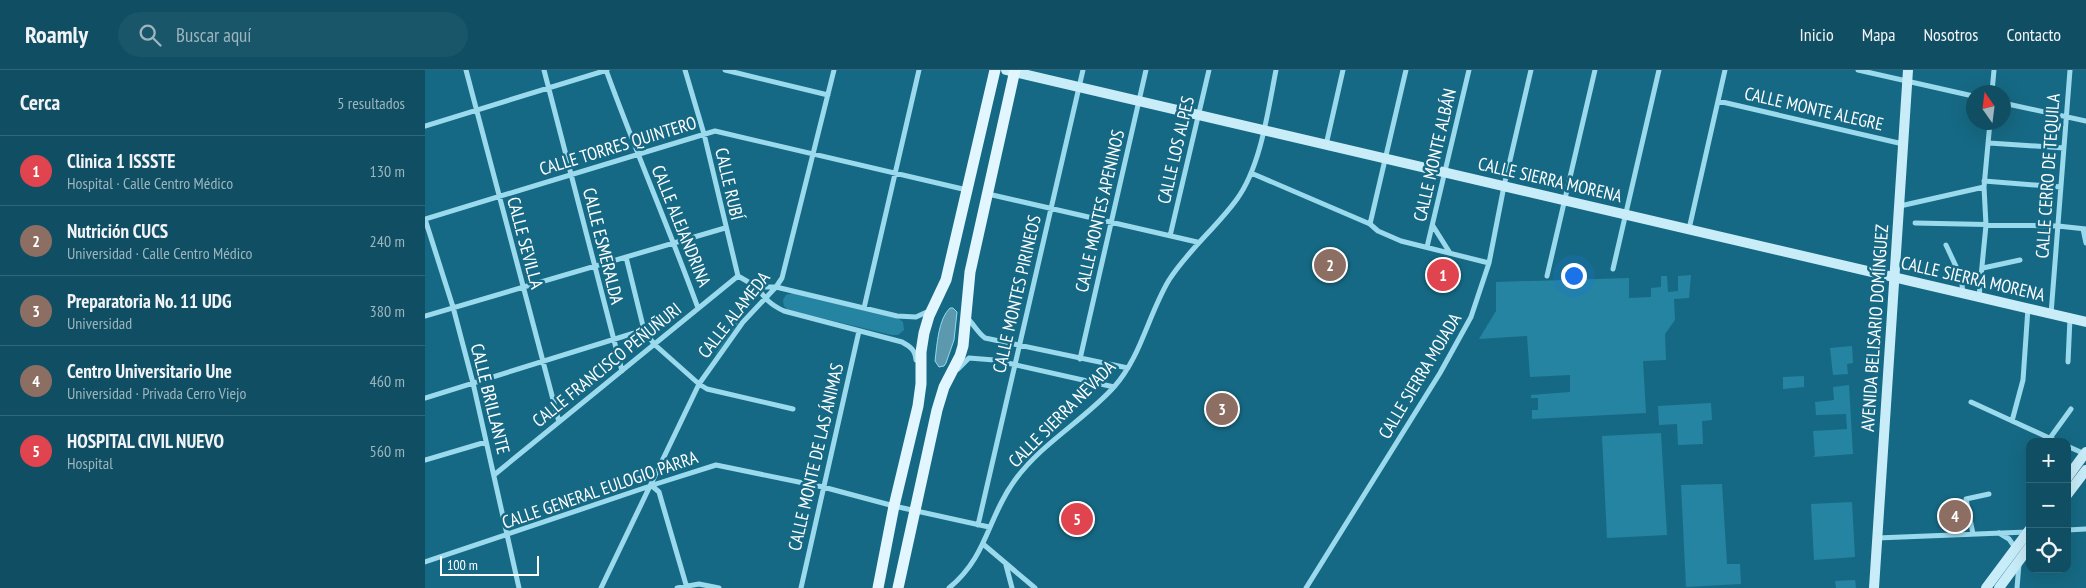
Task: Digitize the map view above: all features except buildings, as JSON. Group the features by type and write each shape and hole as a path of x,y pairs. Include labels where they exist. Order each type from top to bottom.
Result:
{"main road":[{"path":"878,588 894,506 919,406 921,352 924,333 929,316 946,280 995,70"},
{"path":"898,588 944,387 960,356 970,272 988,194 1012,71"}],"street":[{"name":"CALLE SEVILLA","path":"466,70 559,422"},
{"name":"CALLE ESMERALDA","path":"544,70 622,371"},
{"path":"425,126 607,70"},
{"name":"CALLE ALEJANDRINA","path":"607,70 637,154 674,243 698,308"},
{"name":"CALLE RUBÍ","path":"685,70 704,134 737,276"},
{"path":"725,70 828,95"},
{"name":"CALLE ALAMEDA","path":"601,588 699,384 743,322 776,287 786,268 834,70"},
{"path":"864,308 919,70"},
{"name":"CALLE MONTES PIRINEOS","path":"978,525 1083,70"},
{"name":"CALLE MONTES APENINOS","path":"1079,359 1146,70"},
{"name":"CALLE LOS ALPES","path":"1170,236 1209,70"},
{"name":"CALLE SIERRA NEVADA","path":"949,588 973,563 1008,490 1027,465 1051,441 1114,387 1128,368 1169,281 1197,242 1237,199 1251,173 1276,70"},
{"path":"1325,145 1343,70"},
{"path":"1370,224 1405,70"},
{"name":"CALLE MONTE ALBÁN","path":"1427,247 1469,70"},
{"name":"CALLE SIERRA MOJADA","path":"1306,588 1440,373 1471,318 1489,263 1504,186 1531,70"},
{"path":"1547,276 1595,70"},
{"path":"1613,269 1659,70"},
{"path":"1689,229 1725,70"},
{"path":"1859,70 1966,95"},
{"name":"AVENIDA BELISARIO DOMÍNGUEZ","path":"1874,588 1908,70"},
{"path":"1993,85 1994,70"},
{"name":"CALLE CERRO DE TEQUILA","path":"2051,314 2070,70"},
{"name":"CALLE SIERRA MORENA","path":"1012,71 2086,322"},
{"name":"CALLE MONTE ALEGRE","path":"1718,101 1903,144"},
{"path":"2011,105 2086,121"},
{"path":"1979,297 1986,225 1984,184 1990,130"},
{"name":"CALLE TORRES QUINTERO","path":"425,219 715,131 967,190"},
{"path":"1989,143 2064,148"},
{"path":"1251,173 1370,224 1387,236 1489,263"},
{"path":"1899,206 1984,184 2061,187"},
{"path":"988,194 1197,242"},
{"name":"CALLE BRILLANTE","path":"425,219 453,307 473,383 519,588"},
{"path":"1915,223 2058,226 2084,229 2086,243"},
{"path":"1433,226 1450,253"},
{"path":"425,316 725,228"},
{"path":"1946,245 1961,277 1963,293"},
{"path":"626,257 644,330 654,344 699,384 716,391 793,409"},
{"path":"1983,268 2020,260"},
{"path":"737,276 757,286 776,287 909,318 929,312 936,304"},
{"name":"CALLE FRANCISCO PEÑUÑURI","path":"494,475 737,276"},
{"path":"757,286 765,300 784,311 902,342 912,347 915,354 916,373 921,384"},
{"path":"2012,420 2023,380 2028,308"},
{"path":"966,318 973,324 979,334 985,338 1128,368"},
{"path":"2068,362 2070,318"},
{"path":"425,398 644,330"},
{"name":"CALLE MONTE DE LAS ÁNIMAS","path":"801,588 859,331"},
{"path":"944,387 951,382 961,365 969,358 1015,364 1114,387"},
{"path":"1971,402 2050,438 2071,409"},
{"path":"425,460 486,442"},
{"path":"2071,448 2085,453 2071,472"},
{"name":"CALLE GENERAL EULOGIO PARRA","path":"425,562 651,485 716,466 823,487 894,506 989,527"},
{"path":"2071,490 2086,470"},
{"path":"651,485 659,492 687,587"},
{"path":"1973,534 1966,499 1989,494"},
{"path":"2071,530 2086,529"},
{"path":"1877,538 2026,531"},
{"path":"1999,533 2009,538 2016,548 2019,560 2017,588"},
{"path":"1986,588 2026,535"},
{"path":"983,544 1035,588"},
{"path":"1999,588 2026,551"},
{"path":"1006,564 1012,588"},
{"path":"677,588 699,584 719,588"}],"shaded area":[{"path":"1691,275 1689,298 1674,299 1675,320 1665,334 1666,360 1643,361 1646,413 1532,419 1532,410 1538,410 1538,398 1531,398 1531,395 1570,392 1570,375 1530,377 1527,336 1479,339 1496,311 1496,282 1629,278 1629,298 1651,297 1651,288 1661,287 1661,276 1667,276 1668,292 1678,291 1678,276"},
{"path":"793,293 899,319 903,322 904,330 898,335 892,335 788,310 784,306 783,300 786,295"},
{"path":"950,308 957,312 954,340 946,363 944,366 939,367 935,361 939,333 943,319"},
{"path":"740,310 746,313 714,357"},
{"path":"1852,346 1853,363 1847,364 1848,374 1833,375 1830,348"},
{"path":"1804,376 1804,387 1783,389 1783,377"},
{"path":"1849,385 1853,454 1813,457 1815,455 1813,431 1847,429 1846,414 1816,415 1815,402 1834,400 1833,387"},
{"path":"1711,403 1712,420 1702,421 1703,444 1678,445 1677,424 1659,425 1658,406"},
{"path":"1661,433 1667,535 1607,538 1602,436"},
{"path":"1722,484 1727,564 1740,564 1741,584 1686,587 1681,485"},
{"path":"1852,502 1855,557 1814,560 1811,504"},
{"path":"1855,580 1856,588 1836,588 1835,581"}],"place":[{"name":"Nutrición CUCS","path":"1330,265"},
{"name":"Clinica 1 ISSSTE","path":"1443,275"},
{"name":"Preparatoria No. 11 UDG","path":"1222,409"},
{"name":"Centro Universitario Une","path":"1955,516"},
{"name":"HOSPITAL CIVIL NUEVO","path":"1077,519"}]}
